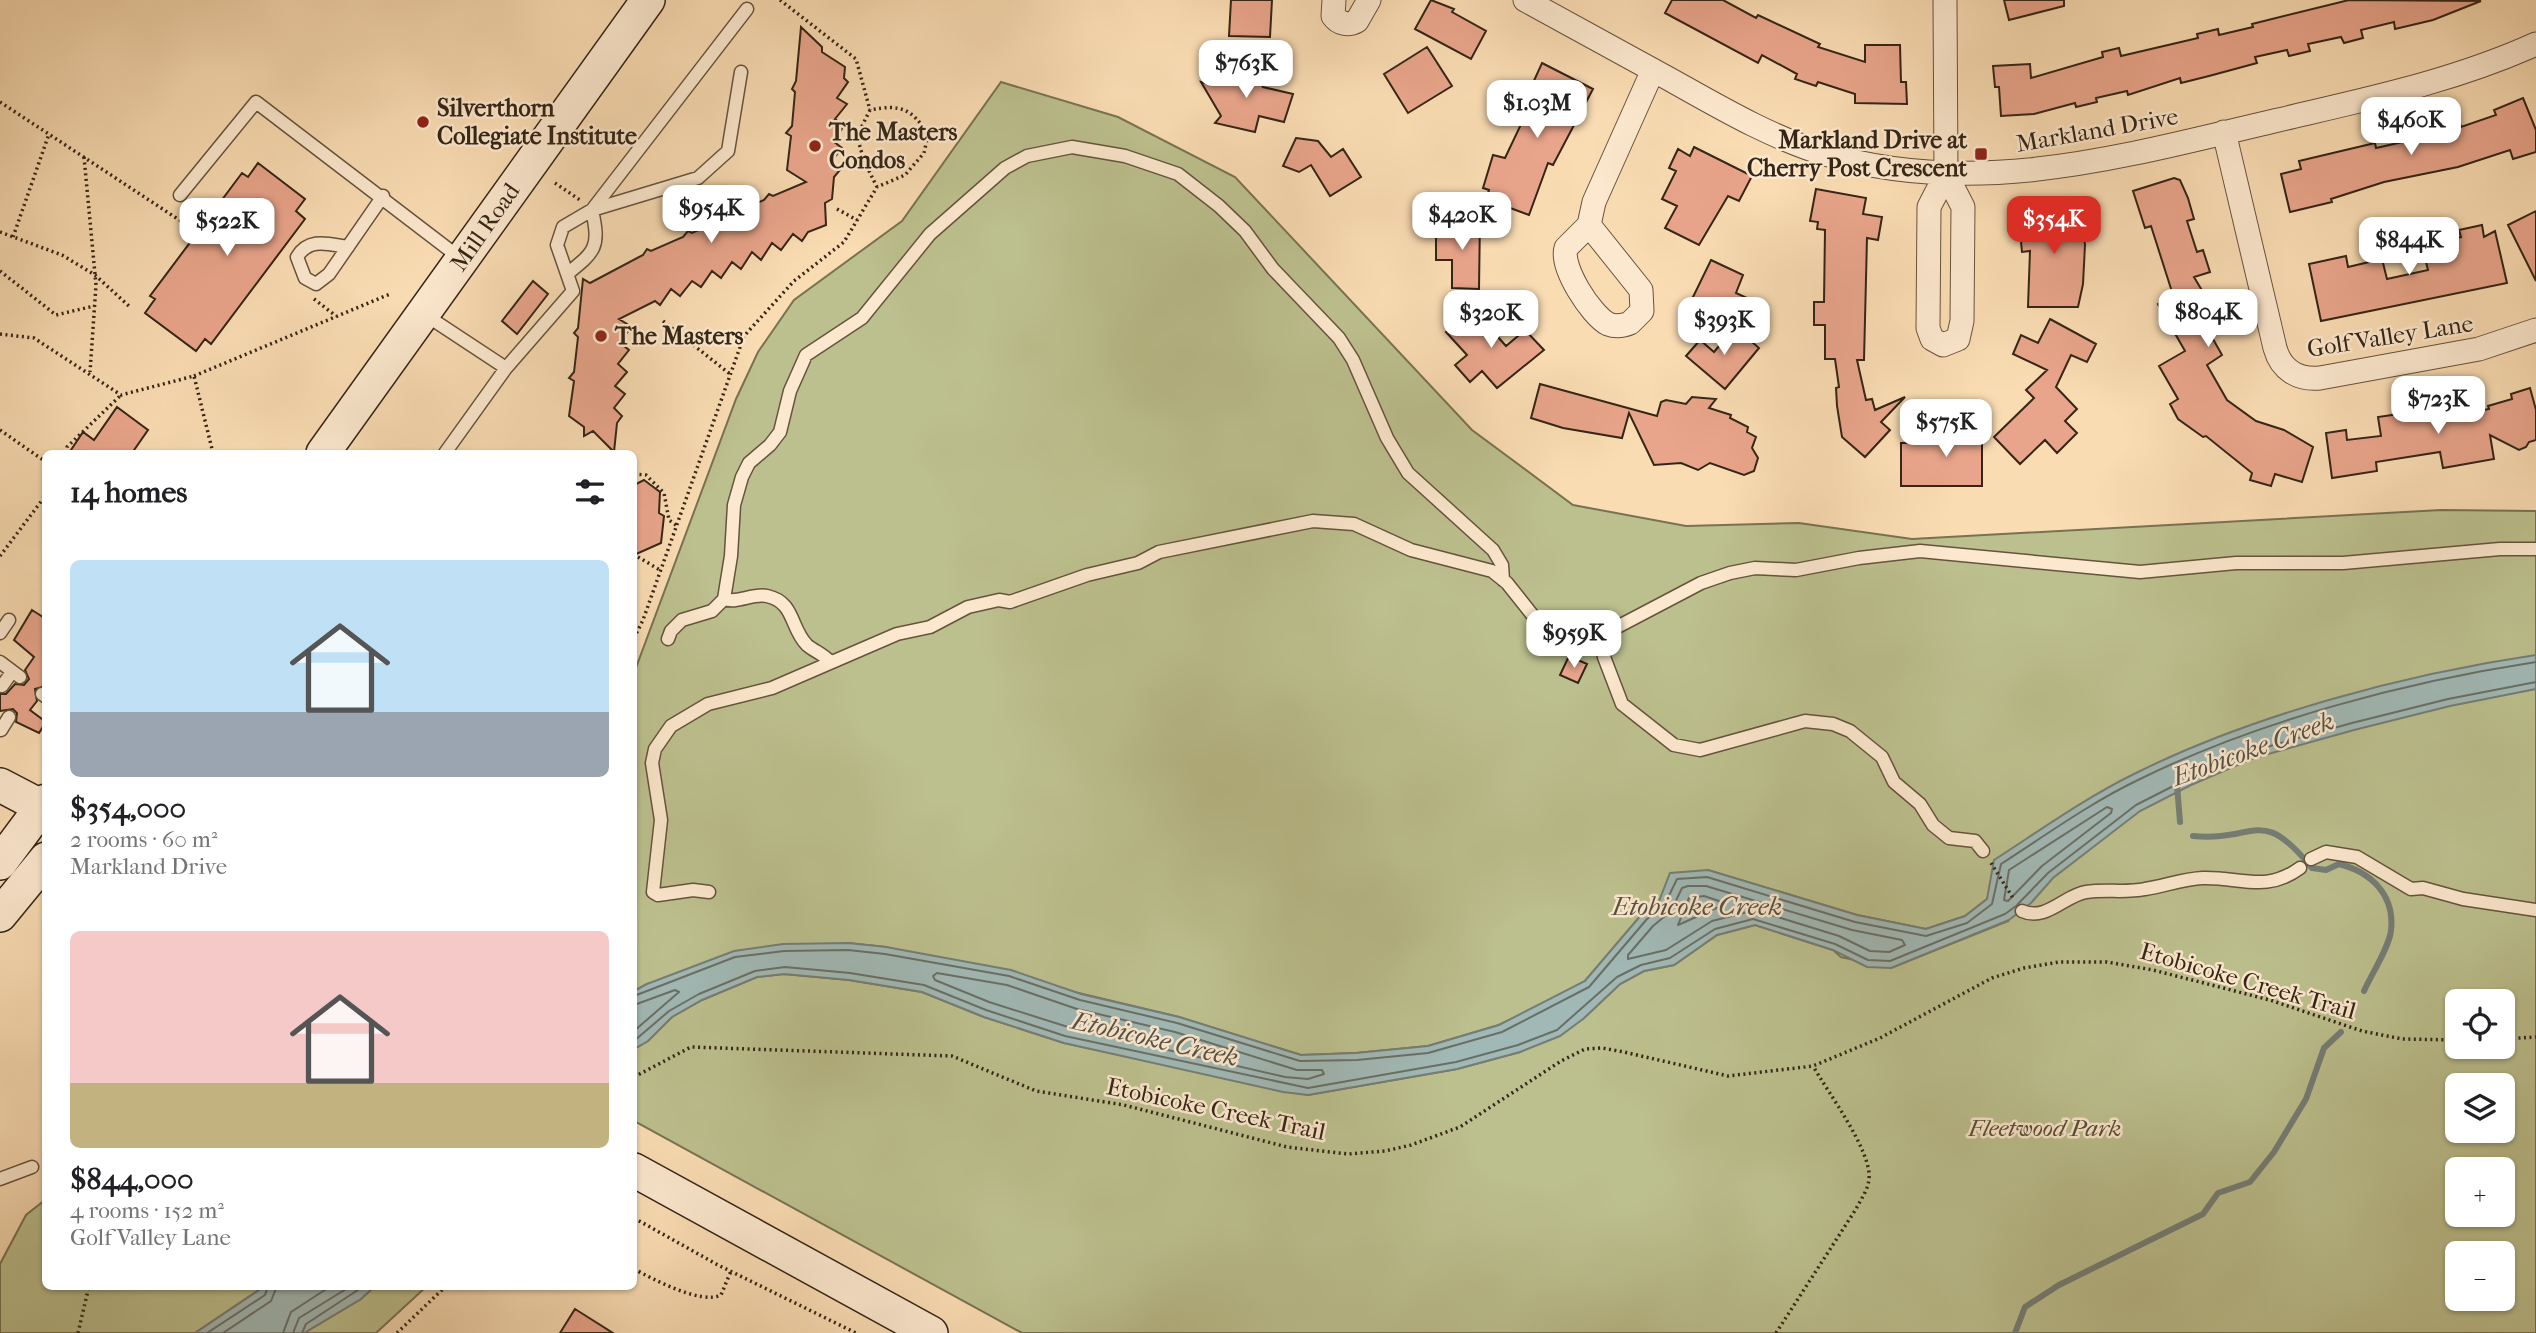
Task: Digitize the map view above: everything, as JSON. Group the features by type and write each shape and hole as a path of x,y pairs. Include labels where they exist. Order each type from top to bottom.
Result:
{"street":[{"name":"Mill Road","path":"325,450 648,0"},
{"path":"1334,0 1331,10 1335,18 1348,24 1357,21 1369,0"},
{"name":"Markland Drive","path":"1525,0 1739,118 1795,144 1885,168 1946,174 2050,170 2224,132 2418,88 2502,60 2536,44"},
{"path":"1945,0 1946,174 1963,207 1960,336 1951,344 1943,345 1932,339 1928,328 1929,207 1946,174"},
{"path":"1589,225 1594,202 1653,70"},
{"name":"Golf Valley Lane","path":"2224,132 2277,355 2291,373 2305,378 2320,378 2479,349 2536,330"},
{"path":"0,785 42,804"},
{"path":"16,845 42,808"},
{"path":"0,915 42,864"},
{"path":"637,1172 932,1333"}],"lane":[{"path":"567,274 591,254 598,238 592,210 747,9"},
{"path":"447,450 506,368 573,292 557,245 563,228 592,210 698,178 728,152 741,72"},
{"path":"180,195 257,102 462,259"},
{"path":"668,639 671,631 682,620 712,611 724,599 737,489 749,463 770,445 780,432 790,391 806,355 814,347 839,336 862,318 930,233 1005,168 1027,156 1072,147 1125,156 1178,174 1199,188 1245,231 1273,269 1339,338 1353,359 1387,438 1408,473 1493,550 1502,565 1503,580"},
{"path":"348,247 383,196"},
{"path":"424,314 506,368"},
{"path":"709,892 692,890 658,895 653,892 661,820 652,775 654,749 671,726 708,705 772,688 829,661 897,634 930,627 984,602 1010,602 1076,579 1138,564 1159,552 1313,521 1354,524 1411,550 1492,571 1503,580 1538,622 1557,630 1600,636 1701,583 1730,573 1755,568 1796,570 1859,558 1920,551 2140,572 2236,563 2343,563 2500,549 2536,550"},
{"path":"724,599 730,602 755,595 768,596 785,604 807,645 829,661"},
{"path":"0,633 9,621"},
{"path":"1600,636 1604,657 1622,704 1674,745 1700,750 1805,721 1833,724 1850,731 1882,757 1894,782 1920,804 1933,825 1949,838 1975,841 1983,851"},
{"path":"0,662 16,674 2,686"},
{"path":"1,730 9,717"},
{"path":"2022,911 2028,914 2051,909 2076,894 2087,891 2144,890 2190,879 2278,881 2326,852 2357,857 2377,867 2404,887 2536,910"},
{"path":"0,1180 32,1167"}],"path":[{"path":"780,0 856,59 870,110 857,135 864,161 877,187"},
{"path":"0,102 193,229"},
{"path":"637,632 744,336 765,309 794,281 844,243 877,187 905,175 924,153 928,135 917,116 893,106 870,110"},
{"path":"13,237 50,134"},
{"path":"83,157 95,275 90,372"},
{"path":"555,183 573,195"},
{"path":"837,209 858,220"},
{"path":"0,232 62,255 95,275 130,307"},
{"path":"0,271 56,315 94,306"},
{"path":"66,450 121,395 194,376 390,295"},
{"path":"663,321 731,374"},
{"path":"0,334 34,338 90,372 121,395"},
{"path":"194,376 212,450"},
{"path":"0,430 42,460"},
{"path":"637,474 646,475 664,492 669,520 676,525"},
{"path":"0,556 42,500"},
{"path":"638,556 660,570"},
{"path":"1983,851 2022,911"},
{"name":"Etobicoke Creek Trail","path":"637,1075 691,1047 952,1056 1036,1091 1124,1105 1287,1147 1348,1154 1398,1149 1460,1127 1561,1061 1593,1048 1728,1076 1812,1066 1880,1038 1992,978 2024,968 2082,961 2140,967 2219,986 2387,1036 2445,1039"},
{"path":"2515,1038 2536,1037"},
{"path":"1776,1333 1856,1209 1867,1189 1870,1175 1866,1157 1812,1066"},
{"path":"637,1220 731,1272 856,1333"},
{"path":"637,1270 673,1287 707,1298 721,1295 731,1272"},
{"path":"78,1333 88,1290"},
{"path":"397,1333 442,1290"}],"green space":[{"name":"Fleetwood Park","path":"1001,82 1118,117 1235,177 1472,430 1573,505 1686,526 1799,523 1912,539 2441,510 2536,511 2536,1333 1022,1333 637,1123 637,1047 648,1041 672,1017 702,1000 757,977 784,974 849,980 922,992 984,1017 1064,1043 1308,1095 1457,1069 1520,1052 1583,1019 1620,984 1644,971 1674,965 1717,935 1755,925 1833,950 1841,957 1891,968 2008,921 1987,899 1965,916 1926,929 1857,915 1708,870 1642,914 1585,981 1560,995 1499,1025 1428,1046 1356,1053 1301,1055 1179,1017 886,947 848,943 647,984 637,989 637,665 736,399 758,352 794,300 902,221"},
{"path":"42,1202 42,1290 259,1290 195,1333 0,1333 0,1264 26,1215"},
{"path":"371,1290 423,1290 376,1333 304,1333 361,1299"}],"water":[{"name":"Etobicoke Creek","path":"2536,655 2536,689 2450,706 2354,730 2254,758 2191,785 2140,811 2053,878 2031,903 2009,920 1891,968 1867,967 1833,950 1755,925 1717,935 1674,965 1644,971 1620,984 1583,1019 1560,1036 1520,1052 1457,1069 1308,1095 1283,1092 1064,1043 984,1017 922,992 849,980 784,974 757,977 702,1000 672,1017 648,1041 637,1047 637,989 647,984 734,951 783,944 848,943 886,947 1011,970 1081,994 1179,1017 1301,1055 1428,1046 1499,1025 1585,981 1642,914 1659,901 1670,873 1708,870 1857,915 1926,929 1965,916 1987,899 1994,860 2062,815 2134,774 2228,733 2279,715 2383,685"},
{"path":"259,1290 371,1290 361,1299 304,1333 195,1333"}],"building":[{"path":"1231,0 1272,0 1270,37 1229,36"},
{"path":"1431,0 1454,9 1452,12 1486,31 1471,59 1415,29"},
{"path":"1672,0 1723,0 1756,18 1758,15 1820,44 1818,47 1865,62 1865,45 1900,45 1901,82 1906,82 1907,104 1855,103 1855,94 1818,82 1816,86 1795,79 1797,74 1762,55 1758,63 1665,13"},
{"path":"2004,0 2064,0 2064,6 2009,20"},
{"path":"2349,0 2481,1 2433,20 2395,29 2394,22 2361,30 2363,38 2344,43 2341,37 2308,44 2310,51 2289,56 2287,50 2255,57 2257,63 2181,83 2180,78 2128,95 2127,91 2096,98 2097,102 2076,107 2075,103 2034,114 2001,116 1999,87 1995,87 1993,66 2030,64 2031,78 2103,57 2102,52 2119,48 2121,56 2198,38 2197,34 2218,29 2219,35 2253,27 2252,24"},
{"path":"801,27 822,47 822,52 845,67 844,78 848,82 837,98 847,104 835,119 844,126 833,141 842,148 830,163 840,170 834,177 832,199 825,203 826,225 808,232 802,241 793,234 781,250 772,243 761,260 752,252 741,269 732,262 721,278 712,271 701,287 692,281 680,296 671,289 660,305 655,301 619,319 632,327 619,342 629,350 618,364 627,372 615,386 625,394 614,408 622,416 617,423 614,450 593,431 584,436 584,427 569,416 574,381 569,378 574,372 578,337 574,333 578,328 583,279 590,283 643,255 647,249 651,251 683,237 688,231 692,233 724,218 728,212 733,214 764,200 769,194 773,196 806,182 787,170 791,136 786,133 792,126 795,92 792,89 796,81"},
{"path":"1427,47 1452,86 1408,113 1384,74"},
{"path":"1542,63 1593,89 1553,165 1548,163 1529,215 1486,199 1489,190 1483,188 1493,155 1505,158 1533,99 1527,96"},
{"path":"1232,67 1254,72 1263,87 1293,94 1284,122 1259,116 1255,132 1215,123 1221,116 1201,82 1211,84 1214,72 1229,77"},
{"path":"2523,98 2536,130 2536,152 2513,159 2510,150 2458,167 2384,182 2331,199 2332,202 2290,212 2281,174 2301,169 2299,161 2375,143 2376,148 2407,141 2406,136 2459,120 2461,127 2496,115 2494,110"},
{"path":"1296,138 1318,141 1331,157 1343,149 1361,177 1330,196 1311,165 1299,172 1283,166"},
{"path":"1694,147 1752,176 1739,201 1728,196 1699,245 1665,228 1677,206 1662,199 1676,171 1669,168 1678,149 1690,156"},
{"path":"258,163 305,199 296,211 305,219 211,344 205,339 196,351 145,313 155,299 150,296 242,173 248,177"},
{"path":"2174,178 2180,180 2188,198 2194,219 2187,221 2197,252 2203,250 2210,272 2194,277 2222,324 2209,332 2222,355 2207,365 2227,400 2256,421 2284,430 2313,447 2302,482 2275,474 2271,486 2250,480 2252,473 2206,436 2203,437 2178,419 2170,404 2178,399 2159,366 2185,351 2158,304 2173,295 2151,226 2145,228 2133,191"},
{"path":"1816,189 1866,198 1863,214 1882,217 1878,240 1867,238 1864,360 1857,360 1866,400 1872,399 1875,410 1905,397 1881,422 1890,430 1865,457 1842,437 1837,406 1836,388 1839,387 1835,359 1825,359 1825,325 1814,325 1814,302 1824,302 1825,230 1817,229 1818,222 1810,221"},
{"path":"2081,207 2085,245 2083,284 2078,307 2028,307 2030,251 2022,252 2018,211"},
{"path":"2536,211 2536,281 2508,225"},
{"path":"1455,217 1480,217 1479,289 1452,288 1452,260 1436,260 1436,230 1455,231"},
{"path":"2482,225 2484,237 2495,231 2507,283 2321,321 2309,264 2346,256 2348,267 2382,259 2387,279 2428,270 2422,246 2461,237 2459,230"},
{"path":"1711,260 1743,275 1736,293 1747,298 1734,322 1692,299"},
{"path":"533,281 548,294 517,334 502,321"},
{"path":"1473,309 1506,346 1525,330 1544,350 1497,388 1482,371 1470,382 1455,365 1467,355 1446,332"},
{"path":"2050,319 2096,344 2087,362 2071,355 2056,387 2077,409 2065,421 2077,433 2057,453 2045,440 2020,464 1994,437 2034,398 2026,390 2047,370 2013,354 2021,335 2038,343"},
{"path":"1735,327 1759,348 1725,389 1686,356 1700,340 1714,352"},
{"path":"1540,384 1657,416 1661,402 1666,400 1686,404 1692,397 1716,399 1709,408 1731,415 1730,418 1748,427 1747,432 1756,437 1752,448 1758,458 1754,471 1744,475 1710,463 1698,470 1681,463 1654,465 1629,413 1622,438 1563,428 1531,418"},
{"path":"2530,388 2536,410 2536,440 2529,442 2526,447 2519,450 2490,435 2494,459 2443,468 2440,452 2376,462 2377,471 2332,478 2326,433 2346,430 2347,440 2381,436 2378,417 2399,414 2400,420 2433,415 2432,408 2454,404 2456,415 2489,409 2488,406 2512,399 2511,394"},
{"path":"117,407 148,430 134,450 71,450 83,432 94,440"},
{"path":"1982,417 1982,486 1901,486 1901,443 1956,442 1956,418"},
{"path":"644,480 660,492 659,513 664,516 661,543 637,554 637,484"},
{"path":"32,610 42,616 42,687 35,689 37,701 30,710 42,719 39,733 16,722 17,713 13,709 0,711 0,694 6,694 15,684 24,685 29,679 25,670 34,657 14,640"},
{"path":"1569,656 1587,664 1578,683 1560,675"},
{"path":"575,1309 613,1333 560,1333"}],"waterway":[{"path":"2177,785 2180,822"},
{"path":"2193,836 2268,831 2295,848 2312,868 2326,870 2339,864 2371,879 2385,896 2389,906 2391,930 2384,952 2364,991"},
{"path":"2015,1333 2025,1307 2059,1285 2203,1214 2218,1193 2250,1182 2274,1152 2306,1099 2324,1048 2341,1032"}],"place":[{"name":"Silverthorn Collegiate Institute","path":"423,122"},
{"name":"The Masters Condos","path":"815,146"},
{"name":"Markland Drive at Cherry Post Crescent","path":"1981,154"},
{"name":"The Masters","path":"601,336"}]}
